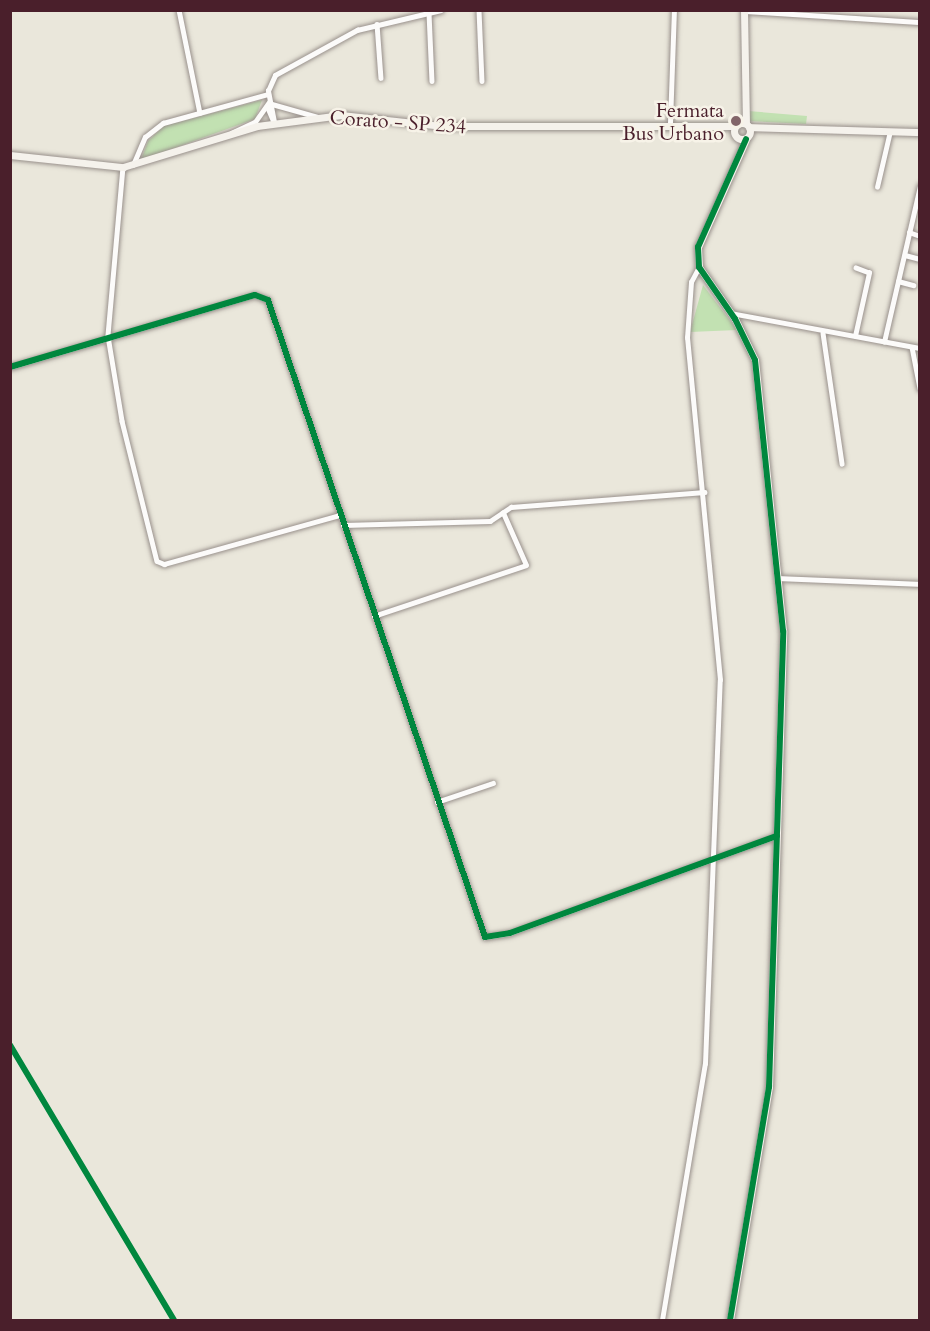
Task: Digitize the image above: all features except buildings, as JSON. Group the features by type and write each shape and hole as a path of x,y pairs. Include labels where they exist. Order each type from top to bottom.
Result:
{"street":[{"path":"179,10 200,113"},
{"path":"274,122 268,94 275,75 377,24 441,10"},
{"path":"479,10 482,81"},
{"path":"670,123 674,10"},
{"path":"662,1320 705,1064 711,863 720,680 704,492 687,338 691,282 699,267 698,247 738,147 742,129 744,11 920,22"},
{"path":"429,13 432,81"},
{"path":"377,24 381,78"},
{"path":"133,165 152,129 268,94"},
{"path":"269,102 318,117"},
{"path":"228,135 255,122 269,102"},
{"name":"Corato - SP 234","path":"10,155 123,167 274,122 318,117 536,128 670,123 742,129 920,132"},
{"path":"877,187 890,131"},
{"path":"123,167 108,336 122,421 160,564 340,515"},
{"path":"884,342 909,232 918,205 920,186"},
{"path":"909,232 920,236"},
{"path":"904,255 920,259"},
{"path":"699,267 730,312 755,360 783,631 769,1087 730,1320"},
{"path":"855,336 869,273 856,268"},
{"path":"898,281 914,285"},
{"path":"10,367 108,336 255,295 268,300 481,932 490,939 711,863 777,836"},
{"path":"730,312 823,333 855,336 920,348"},
{"path":"823,333 842,464"},
{"path":"912,347 920,388"},
{"path":"343,525 490,521 511,507 704,492"},
{"path":"374,616 526,565 503,513"},
{"path":"779,578 920,584"},
{"path":"437,802 493,783"}],"green space":[{"path":"262,100 255,119 141,160 148,141 164,126"},
{"path":"748,111 807,116 806,124 747,121"},
{"path":"703,285 737,330 690,332"}],"cycle path":[{"path":"730,1320 769,1087 783,631 755,360 735,319 699,267 698,247 746,139"},
{"path":"10,367 255,295 268,300 485,937 510,933 777,836"},
{"path":"10,1045 174,1320"}],"place":[{"name":"Fermata Bus Urbano","path":"736,121"}]}
